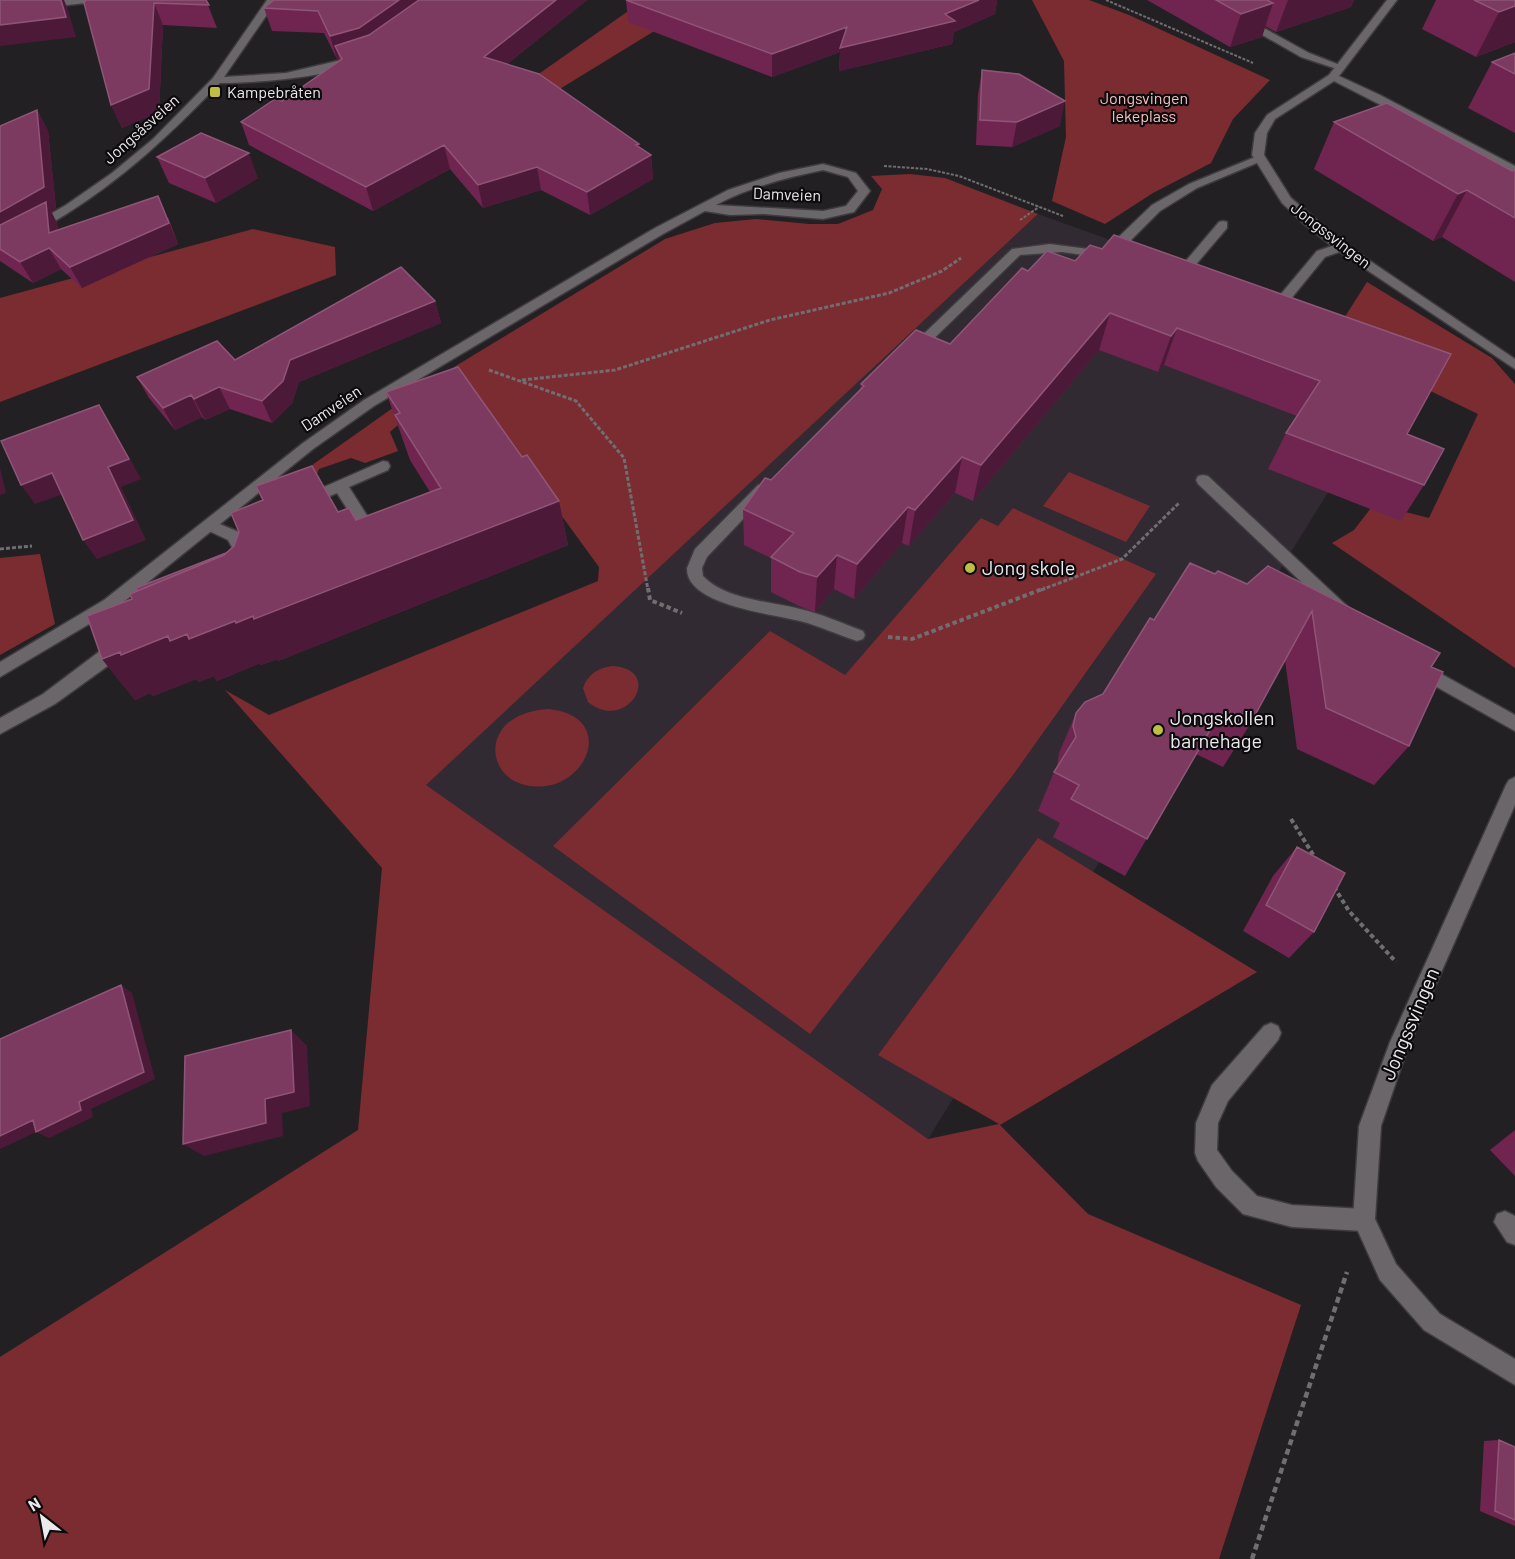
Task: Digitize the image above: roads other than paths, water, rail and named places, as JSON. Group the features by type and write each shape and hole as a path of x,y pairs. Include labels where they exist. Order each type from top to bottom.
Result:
{"street":[{"path":"0,10 85,0"},
{"name":"Jongsåsveien","path":"0,248 70,208 116,175 157,141 217,80 272,0"},
{"path":"1206,0 1336,72 1376,97 1515,171"},
{"path":"901,362 1016,252 1034,247 1081,249 1112,257 1123,240 1156,208 1192,186 1260,158 1258,155 1261,133 1271,117 1336,72 1392,0"},
{"path":"217,80 258,80 300,76 370,54"},
{"name":"Jongssvingen","path":"1260,158 1286,200 1307,220 1341,247 1515,365"},
{"name":"Damveien","path":"0,670 110,604 317,440 369,403 703,207 732,192 783,175 823,166 852,176 864,191 850,209 823,215 764,210 730,211 703,207"},
{"path":"1177,279 1223,225"},
{"path":"1252,304 1270,306 1280,303 1321,254 1341,247"},
{"path":"294,507 383,466"},
{"path":"776,476 707,546 695,564 694,575 700,585 740,602 800,615 857,635"},
{"path":"1203,480 1356,624"},
{"path":"340,485 365,525"},
{"path":"210,525 239,533 253,575"},
{"path":"0,727 49,699 110,653 141,637"},
{"path":"1404,658 1443,684 1515,724"},
{"name":"Jongssvingen","path":"1515,786 1397,1049 1370,1126 1364,1220 1388,1272 1432,1322 1515,1373"},
{"path":"1272,1033 1220,1093 1207,1123 1206,1153 1224,1179 1251,1206 1292,1216 1364,1220"}],"place":[{"name":"Kampebråten","path":"215,92"},
{"name":"Jong skole","path":"970,568"},
{"name":"Jongskollen barnehage","path":"1158,730"}],"park label":[{"name":"Jongsvingen lekeplass","path":"1144,107"}]}
